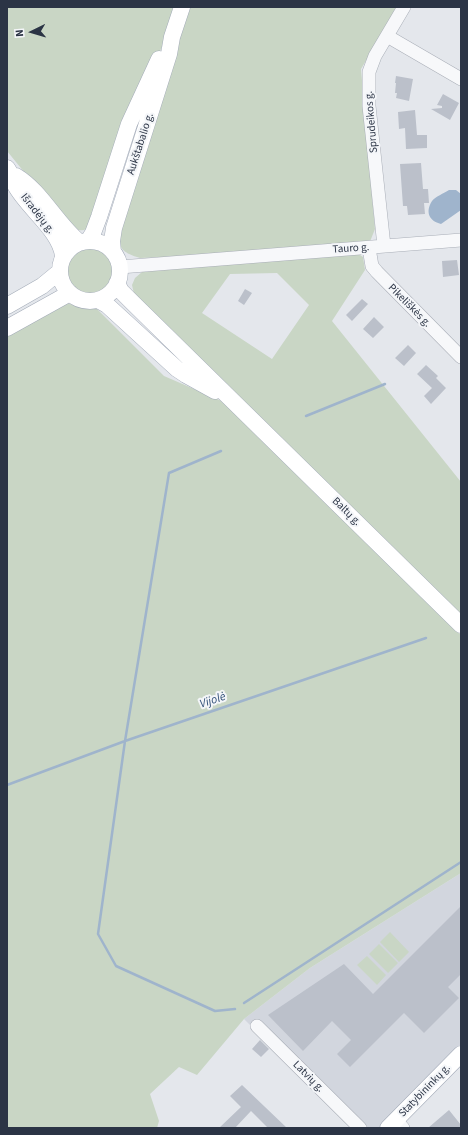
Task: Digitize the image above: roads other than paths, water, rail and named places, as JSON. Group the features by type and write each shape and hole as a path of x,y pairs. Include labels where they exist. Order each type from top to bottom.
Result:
{"main road":[{"name":"Aukštabalio g.","path":"113,252 112,241 114,228 169,54 172,37 182,7"},
{"name":"Aukštabalio g.","path":"84,241 94,233 129,124 172,37"},
{"name":"Išradėjų g.","path":"8,170 20,178 29,187 66,229 84,241"},
{"name":"Išradėjų g.","path":"8,170 15,185 24,198 60,242 63,256"},
{"path":"84,241 98,242 113,252 118,259 120,267 119,278 109,294 98,300 88,301 78,299 70,294 62,284 60,272 63,256 67,250 84,241"},
{"path":"7,306 42,286 60,272"},
{"name":"Baltų g.","path":"117,283 121,291 133,304 461,625"},
{"path":"7,328 70,294"},
{"name":"Baltų g.","path":"98,300 108,305 186,376 232,400"},
{"name":"Statybininkų g.","path":"396,1125 461,1054"}],"street":[{"name":"Sprudeikos g.","path":"384,246 369,106 369,72 375,56 404,7"},
{"path":"386,36 461,79"},
{"name":"Tauro g.","path":"120,267 461,240"},
{"name":"Pikeliškės g.","path":"369,248 372,266 376,272 461,357"},
{"name":"Latvių g.","path":"257,1026 360,1128"}],"water":[{"path":"449,190 456,190 461,194 461,210 441,224 437,223 429,216 430,205 433,200"}],"waterway":[{"path":"306,416 385,384"},
{"path":"221,451 169,473 125,741 98,934 116,966 215,1011 235,1009"},
{"name":"Vijolė","path":"7,785 125,741 426,638"},
{"path":"244,1003 461,862"}]}
